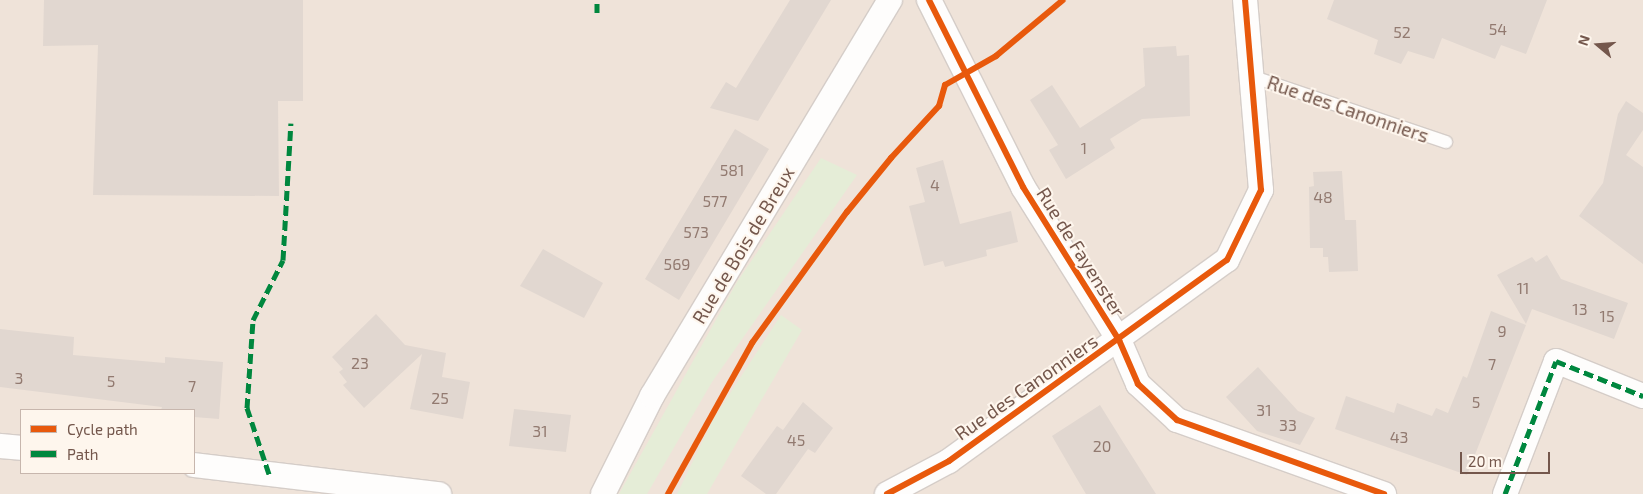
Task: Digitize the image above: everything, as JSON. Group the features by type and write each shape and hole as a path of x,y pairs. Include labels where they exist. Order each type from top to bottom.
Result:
{"street":[{"name":"Rue de Bois de Breux","path":"603,494 652,396 890,0"},
{"name":"Rue de Fayenster","path":"929,0 1023,187 1119,340 1138,384 1177,420 1384,494"},
{"name":"Rue des Canonniers","path":"887,494 949,461 1119,340 1227,260 1261,190 1245,0"},
{"path":"1505,494 1556,361 1643,396"},
{"path":"0,446 20,448"},
{"path":"195,465 439,494"}],"lane":[{"name":"Rue des Canonniers","path":"1251,76 1446,142"}],"shaded area":[{"path":"0,0 1643,0 1643,494 0,494"}],"green space":[{"path":"821,158 857,175 712,382 647,494 619,494 737,282"},
{"path":"781,315 802,330 707,494 677,494 714,418"}],"building":[{"path":"44,0 303,0 303,101 278,101 279,196 93,195 98,45 43,46"},
{"path":"790,0 831,0 758,121 710,108 726,82 736,88"},
{"path":"1334,0 1547,0 1526,54 1501,45 1495,59 1442,38 1434,59 1408,51 1401,64 1374,54 1378,40 1327,19"},
{"path":"1176,46 1177,56 1189,55 1190,116 1142,119 1110,139 1115,148 1066,179 1049,150 1058,145 1030,100 1052,85 1080,128 1145,86 1143,48"},
{"path":"1626,101 1643,113 1643,130 1626,155 1643,167 1643,264 1579,216 1603,183 1618,114"},
{"path":"735,129 769,149 679,300 645,279"},
{"path":"943,160 960,224 1011,211 1018,242 986,250 987,256 945,267 943,261 924,266 909,206 925,202 916,168"},
{"path":"1342,171 1345,220 1356,220 1358,271 1329,272 1328,257 1323,257 1323,248 1310,248 1309,187 1314,186 1313,172"},
{"path":"543,249 603,283 584,318 520,286"},
{"path":"1547,255 1561,279 1628,303 1614,339 1532,309 1526,324 1497,275 1532,257 1536,262"},
{"path":"1491,311 1526,325 1467,475 1335,429 1346,396 1394,413 1397,403 1432,416 1436,408 1448,413 1463,376 1467,378"},
{"path":"376,314 405,345 446,353 442,377 470,382 463,419 410,409 422,354 364,408 343,385 347,382 339,372 343,369 332,357"},
{"path":"0,329 74,337 73,355 165,363 165,357 223,362 219,419 195,417 195,409 161,409 162,407 0,387"},
{"path":"1258,367 1298,411 1315,418 1300,445 1257,431 1226,397"},
{"path":"803,402 833,428 815,453 808,449 776,494 766,494 741,476 777,426 783,430"},
{"path":"1100,405 1156,494 1086,494 1052,436"},
{"path":"514,409 571,415 566,452 509,446"}],"marked path":[{"path":"597,0 597,13"},
{"path":"269,474 247,408 253,320 283,260 291,123"},
{"path":"1505,494 1556,361 1643,396"}],"cycle path":[{"path":"929,0 1023,187 1119,340 1138,384 1177,420 1384,494"},
{"path":"668,494 752,343 847,212 891,158 939,106 945,85 996,56 1063,0"},
{"path":"887,494 949,461 1227,260 1261,190 1245,0"}]}
